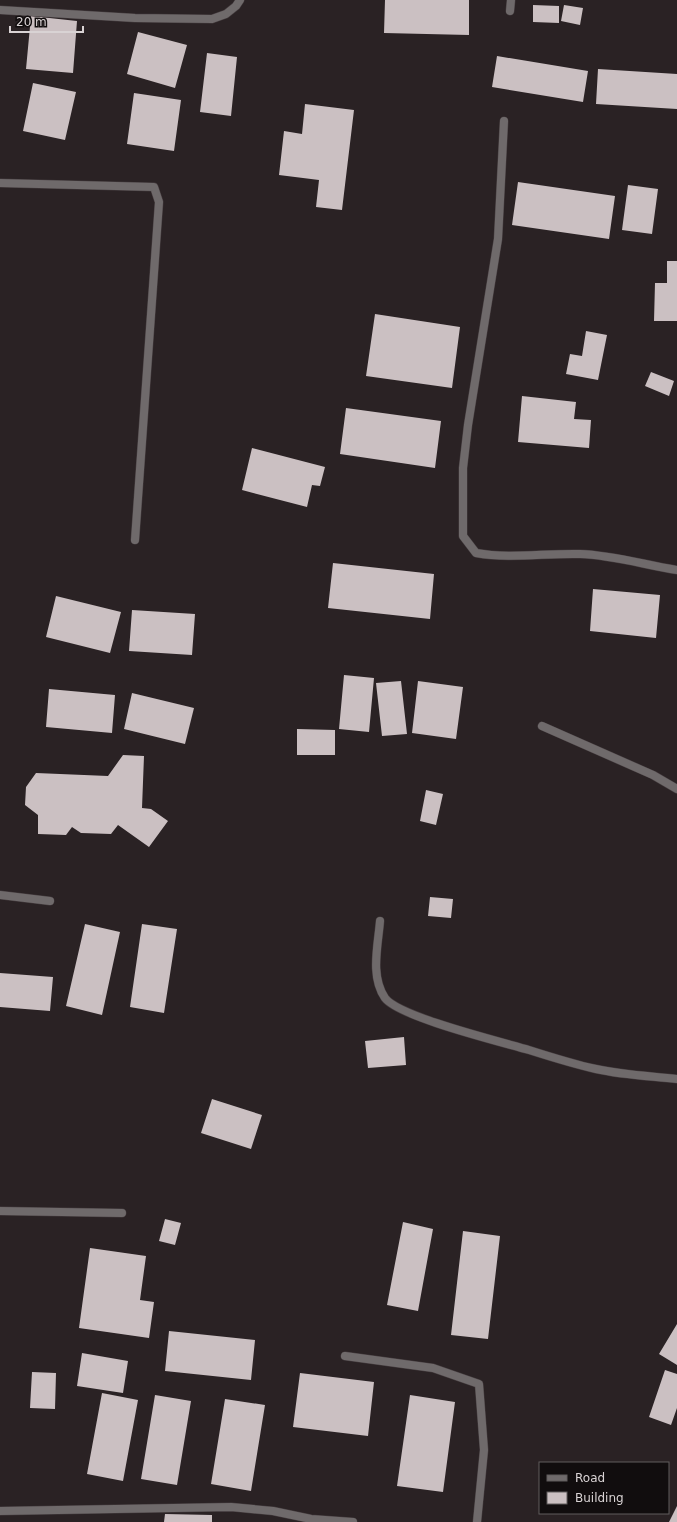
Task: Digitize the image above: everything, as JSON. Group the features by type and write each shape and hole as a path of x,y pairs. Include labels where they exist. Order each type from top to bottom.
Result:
{"street":[{"path":"0,10 135,18 212,19 226,14 236,6 240,0"},
{"path":"510,11 511,0"},
{"path":"504,121 498,238 468,425 463,468 463,536 476,553 494,556 581,554 620,559 648,566 677,570"},
{"path":"0,183 154,187 157,194 159,209 135,540"},
{"path":"542,726 653,775 677,789"},
{"path":"0,895 50,901"},
{"path":"380,921 376,972 378,987 386,999 400,1008 418,1017 596,1069 624,1074 677,1078"},
{"path":"0,1211 122,1213"},
{"path":"344,1356 433,1368 479,1384 484,1450 477,1522"},
{"path":"0,1511 231,1507 273,1511 311,1519 353,1522"}],"building":[{"path":"385,0 469,0 469,35 384,33"},
{"path":"533,5 559,6 559,23 533,22"},
{"path":"564,5 583,8 580,25 561,21"},
{"path":"31,16 77,21 73,73 26,69"},
{"path":"138,32 187,45 175,88 127,74"},
{"path":"207,53 237,57 231,116 200,112"},
{"path":"497,56 588,71 583,102 492,87"},
{"path":"598,69 677,74 677,109 596,104"},
{"path":"33,83 76,92 65,140 23,131"},
{"path":"134,93 181,100 174,151 127,144"},
{"path":"305,104 354,110 342,210 316,207 319,180 279,175 284,131 302,134"},
{"path":"518,182 615,196 609,239 512,225"},
{"path":"628,185 658,189 652,234 622,230"},
{"path":"667,261 677,261 677,321 654,321 655,283 667,283"},
{"path":"375,314 460,327 452,388 366,376"},
{"path":"586,331 607,335 598,380 566,374 570,354 582,356"},
{"path":"651,372 674,381 669,396 645,386"},
{"path":"522,396 576,402 574,419 591,420 589,448 518,442"},
{"path":"346,408 441,421 435,468 340,454"},
{"path":"252,448 325,467 320,486 312,485 307,507 242,490"},
{"path":"333,563 434,574 430,619 328,608"},
{"path":"593,589 660,595 656,638 590,631"},
{"path":"56,596 121,612 110,653 46,637"},
{"path":"132,610 195,614 192,655 129,651"},
{"path":"344,675 374,678 369,732 339,729"},
{"path":"401,681 407,734 382,736 376,683"},
{"path":"418,681 463,687 456,739 412,733"},
{"path":"49,689 115,695 112,733 46,727"},
{"path":"132,693 194,708 185,744 124,729"},
{"path":"297,729 335,730 335,755 297,755"},
{"path":"123,755 144,756 142,808 151,809 168,821 149,847 118,825 111,834 81,833 72,827 66,835 38,834 38,815 25,805 26,787 36,773 108,776"},
{"path":"426,790 443,794 436,825 420,821"},
{"path":"430,897 453,899 451,918 428,916"},
{"path":"85,924 120,932 102,1015 66,1006"},
{"path":"142,924 177,929 164,1013 130,1007"},
{"path":"0,973 53,977 50,1011 0,1007"},
{"path":"404,1037 406,1065 368,1068 365,1041"},
{"path":"212,1099 262,1115 251,1149 201,1133"},
{"path":"165,1219 181,1223 175,1245 159,1241"},
{"path":"403,1222 433,1229 418,1311 387,1305"},
{"path":"463,1231 500,1236 488,1339 451,1335"},
{"path":"90,1248 146,1256 140,1300 154,1302 149,1338 79,1328"},
{"path":"677,1324 677,1365 659,1354"},
{"path":"169,1331 255,1340 251,1380 165,1371"},
{"path":"82,1353 128,1361 123,1393 77,1386"},
{"path":"665,1370 677,1374 677,1408 671,1425 649,1417"},
{"path":"32,1372 56,1373 55,1409 30,1408"},
{"path":"300,1373 374,1382 368,1436 293,1427"},
{"path":"102,1393 138,1400 123,1481 87,1474"},
{"path":"155,1395 191,1401 177,1485 141,1479"},
{"path":"410,1395 455,1402 443,1492 397,1486"},
{"path":"225,1399 265,1405 251,1491 211,1484"},
{"path":"677,1506 677,1522 669,1522"},
{"path":"165,1514 212,1515 212,1522 164,1522"}]}
